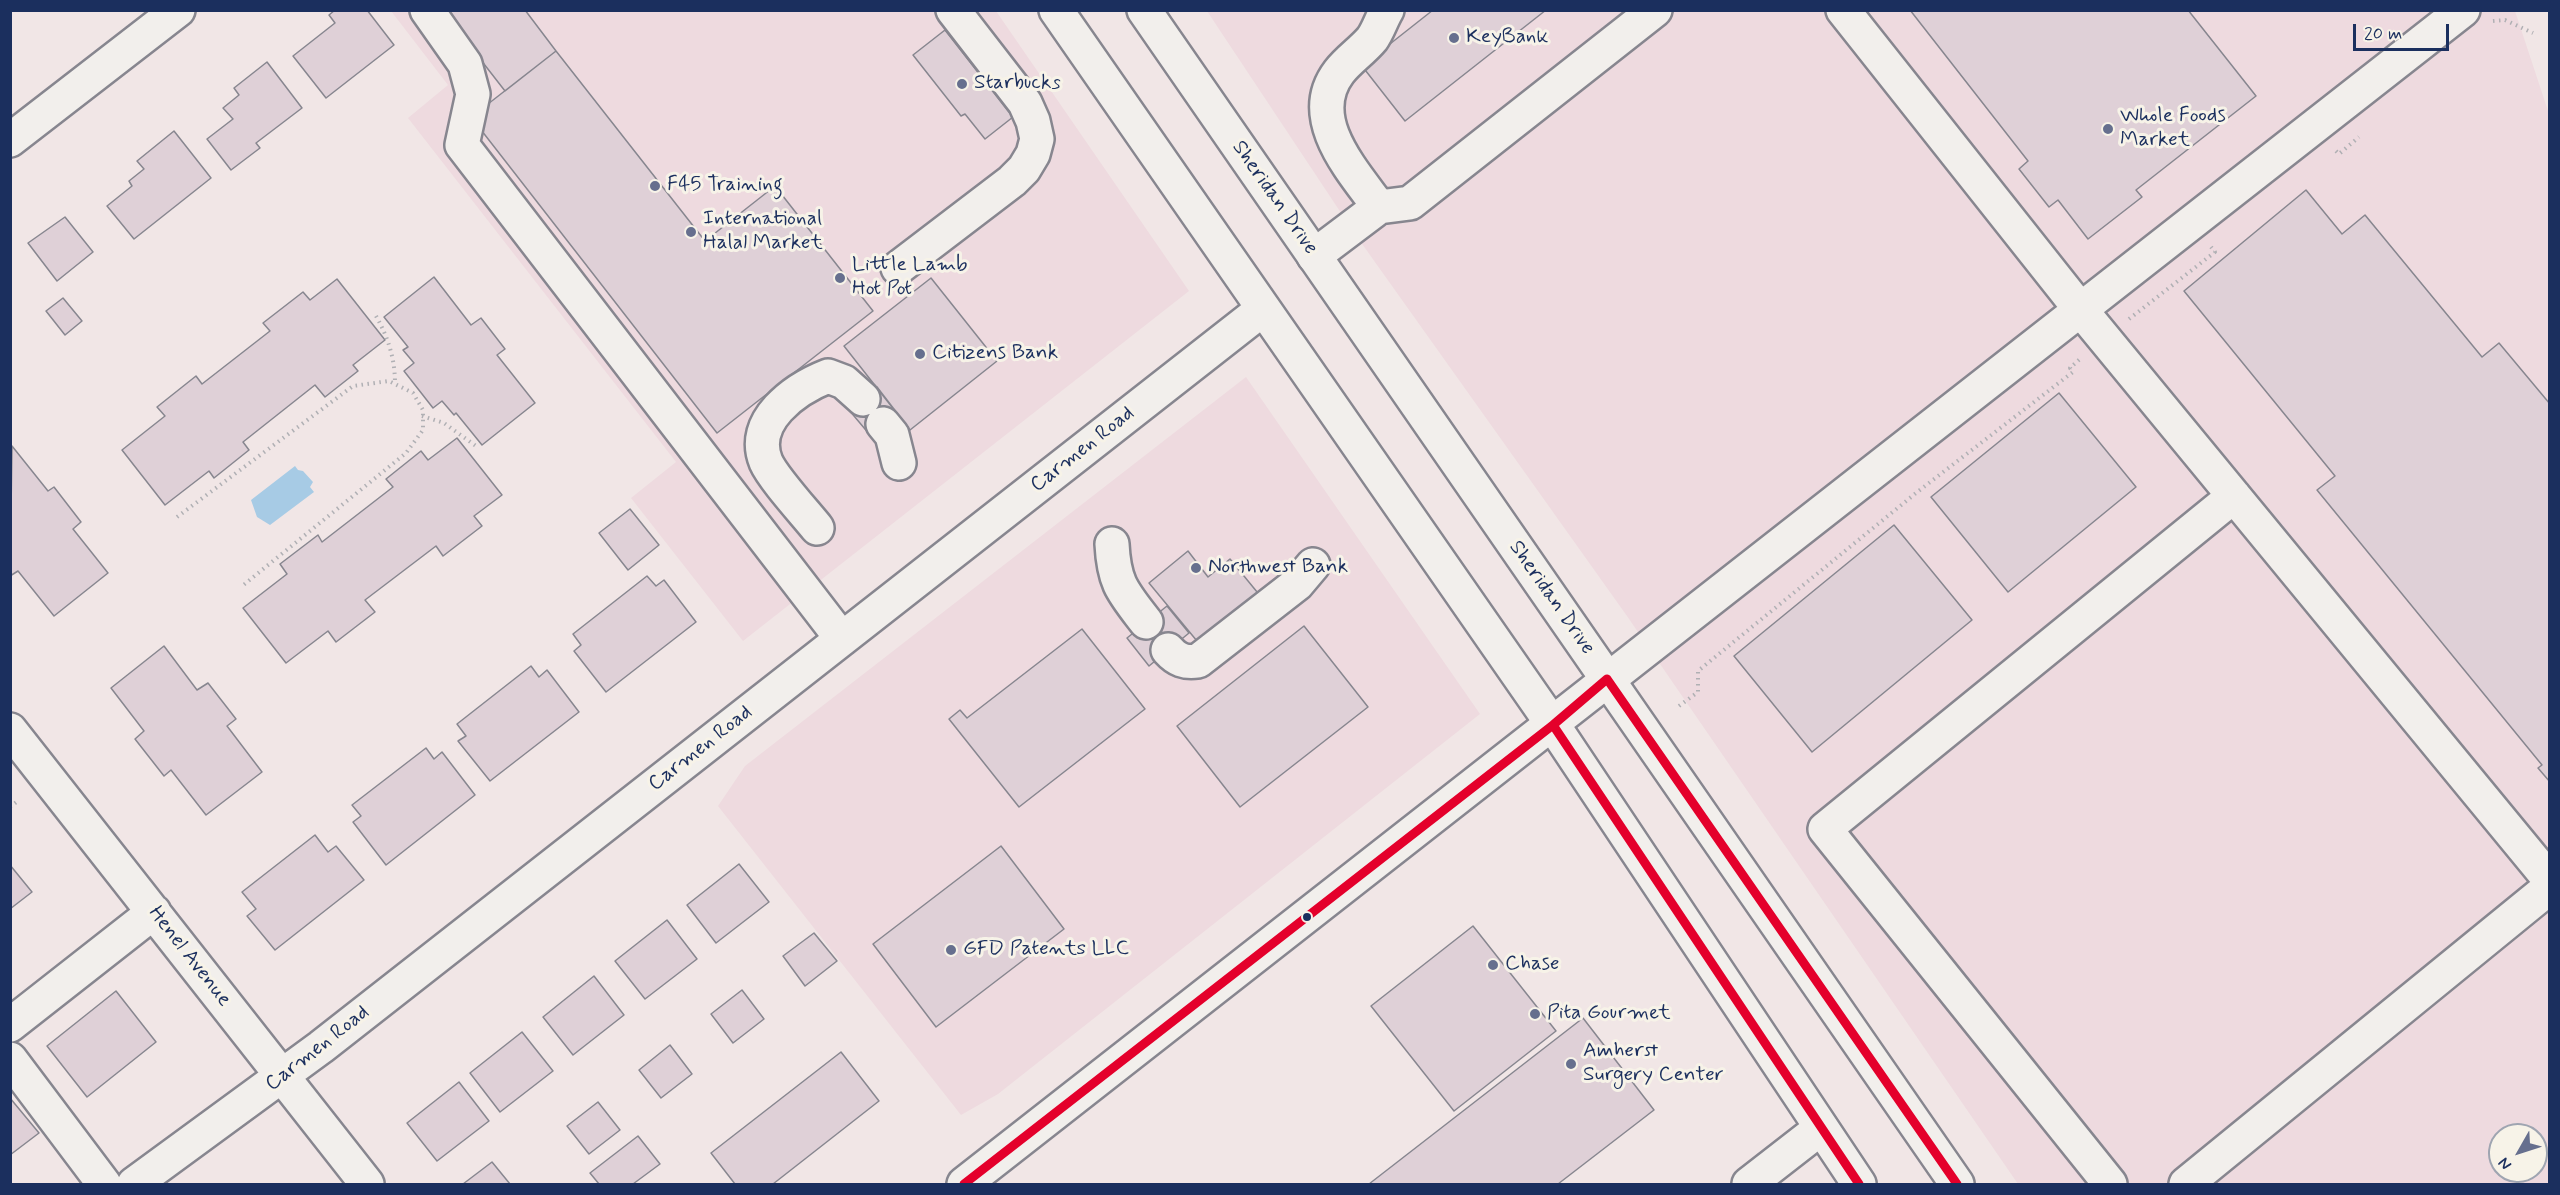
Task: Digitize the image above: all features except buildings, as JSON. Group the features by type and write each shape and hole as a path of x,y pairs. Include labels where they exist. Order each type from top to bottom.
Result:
{"street":[{"path":"10,140 178,10"},
{"path":"427,10 465,64 473,94 462,145 842,639"},
{"path":"898,268 1012,181 1033,154 1037,139 1033,121 1025,103 953,10"},
{"path":"1056,10 1553,725 1859,1185"},
{"name":"Sheridan Drive","path":"1144,10 1957,1185"},
{"path":"1378,207 1337,149 1329,127 1327,106 1329,88 1339,71 1374,37 1387,10"},
{"path":"1314,256 1378,207 1410,203 1655,10"},
{"path":"1843,10 2080,309 2550,880"},
{"path":"964,1185 1553,725 1607,679 2080,309 2477,16"},
{"name":"Carmen Road","path":"134,1185 283,1076 1263,309"},
{"path":"817,528 767,464 762,444 766,425 780,407 811,383 828,376 844,382 863,399"},
{"path":"883,424 892,435 899,463"},
{"path":"2110,1185 1825,829 2234,495"},
{"path":"1112,544 1113,571 1124,594 1146,622"},
{"path":"1168,650 1176,658 1188,662 1198,661 1297,584 1313,565"},
{"name":"Henel Avenue","path":"10,730 367,1185"},
{"path":"2186,1185 2550,887"},
{"path":"10,1025 154,912"},
{"path":"10,1059 104,1185"},
{"path":"1749,1185 1821,1128"}],"path":[{"path":"2477,16 2505,20 2533,33"},
{"path":"376,316 388,337 395,371 395,383"},
{"path":"1679,706 1698,692 1698,671 1916,493 2073,372 2070,368 2088,353"},
{"path":"177,517 353,386 379,382 395,383 413,393 423,410 423,430 406,453 241,587"},
{"path":"422,416 452,428 476,446"},
{"path":"10,807 20,800"}],"shaded area":[{"path":"391,11 996,11 1189,291 743,641 631,498 676,462 408,118 448,85"},
{"path":"1207,11 2515,11 2550,117 2549,1184 2018,1184 1627,616 1355,234"},
{"path":"1246,377 1480,714 998,1094 961,1115 718,806 745,766"}],"water":[{"path":"295,466 313,482 310,487 314,492 270,525 257,517 251,500"}],"transit line":[{"path":"964,1184 1553,725 1607,679 1957,1184"},
{"path":"1553,725 1859,1184"}],"place":[{"name":"KeyBank","path":"1454,38"},
{"name":"Starbucks","path":"962,84"},
{"name":"Whole Foods Market","path":"2108,129"},
{"name":"F45 Training","path":"655,186"},
{"name":"International Halal Market","path":"691,232"},
{"name":"Little Lamb Hot Pot","path":"840,278"},
{"name":"Citizens Bank","path":"920,354"},
{"name":"Northwest Bank","path":"1196,568"},
{"name":"GFD Patents LLC","path":"951,950"},
{"name":"Chase","path":"1493,965"},
{"name":"Pita Gourmet","path":"1535,1014"},
{"name":"Amherst Surgery Center","path":"1571,1064"}]}
